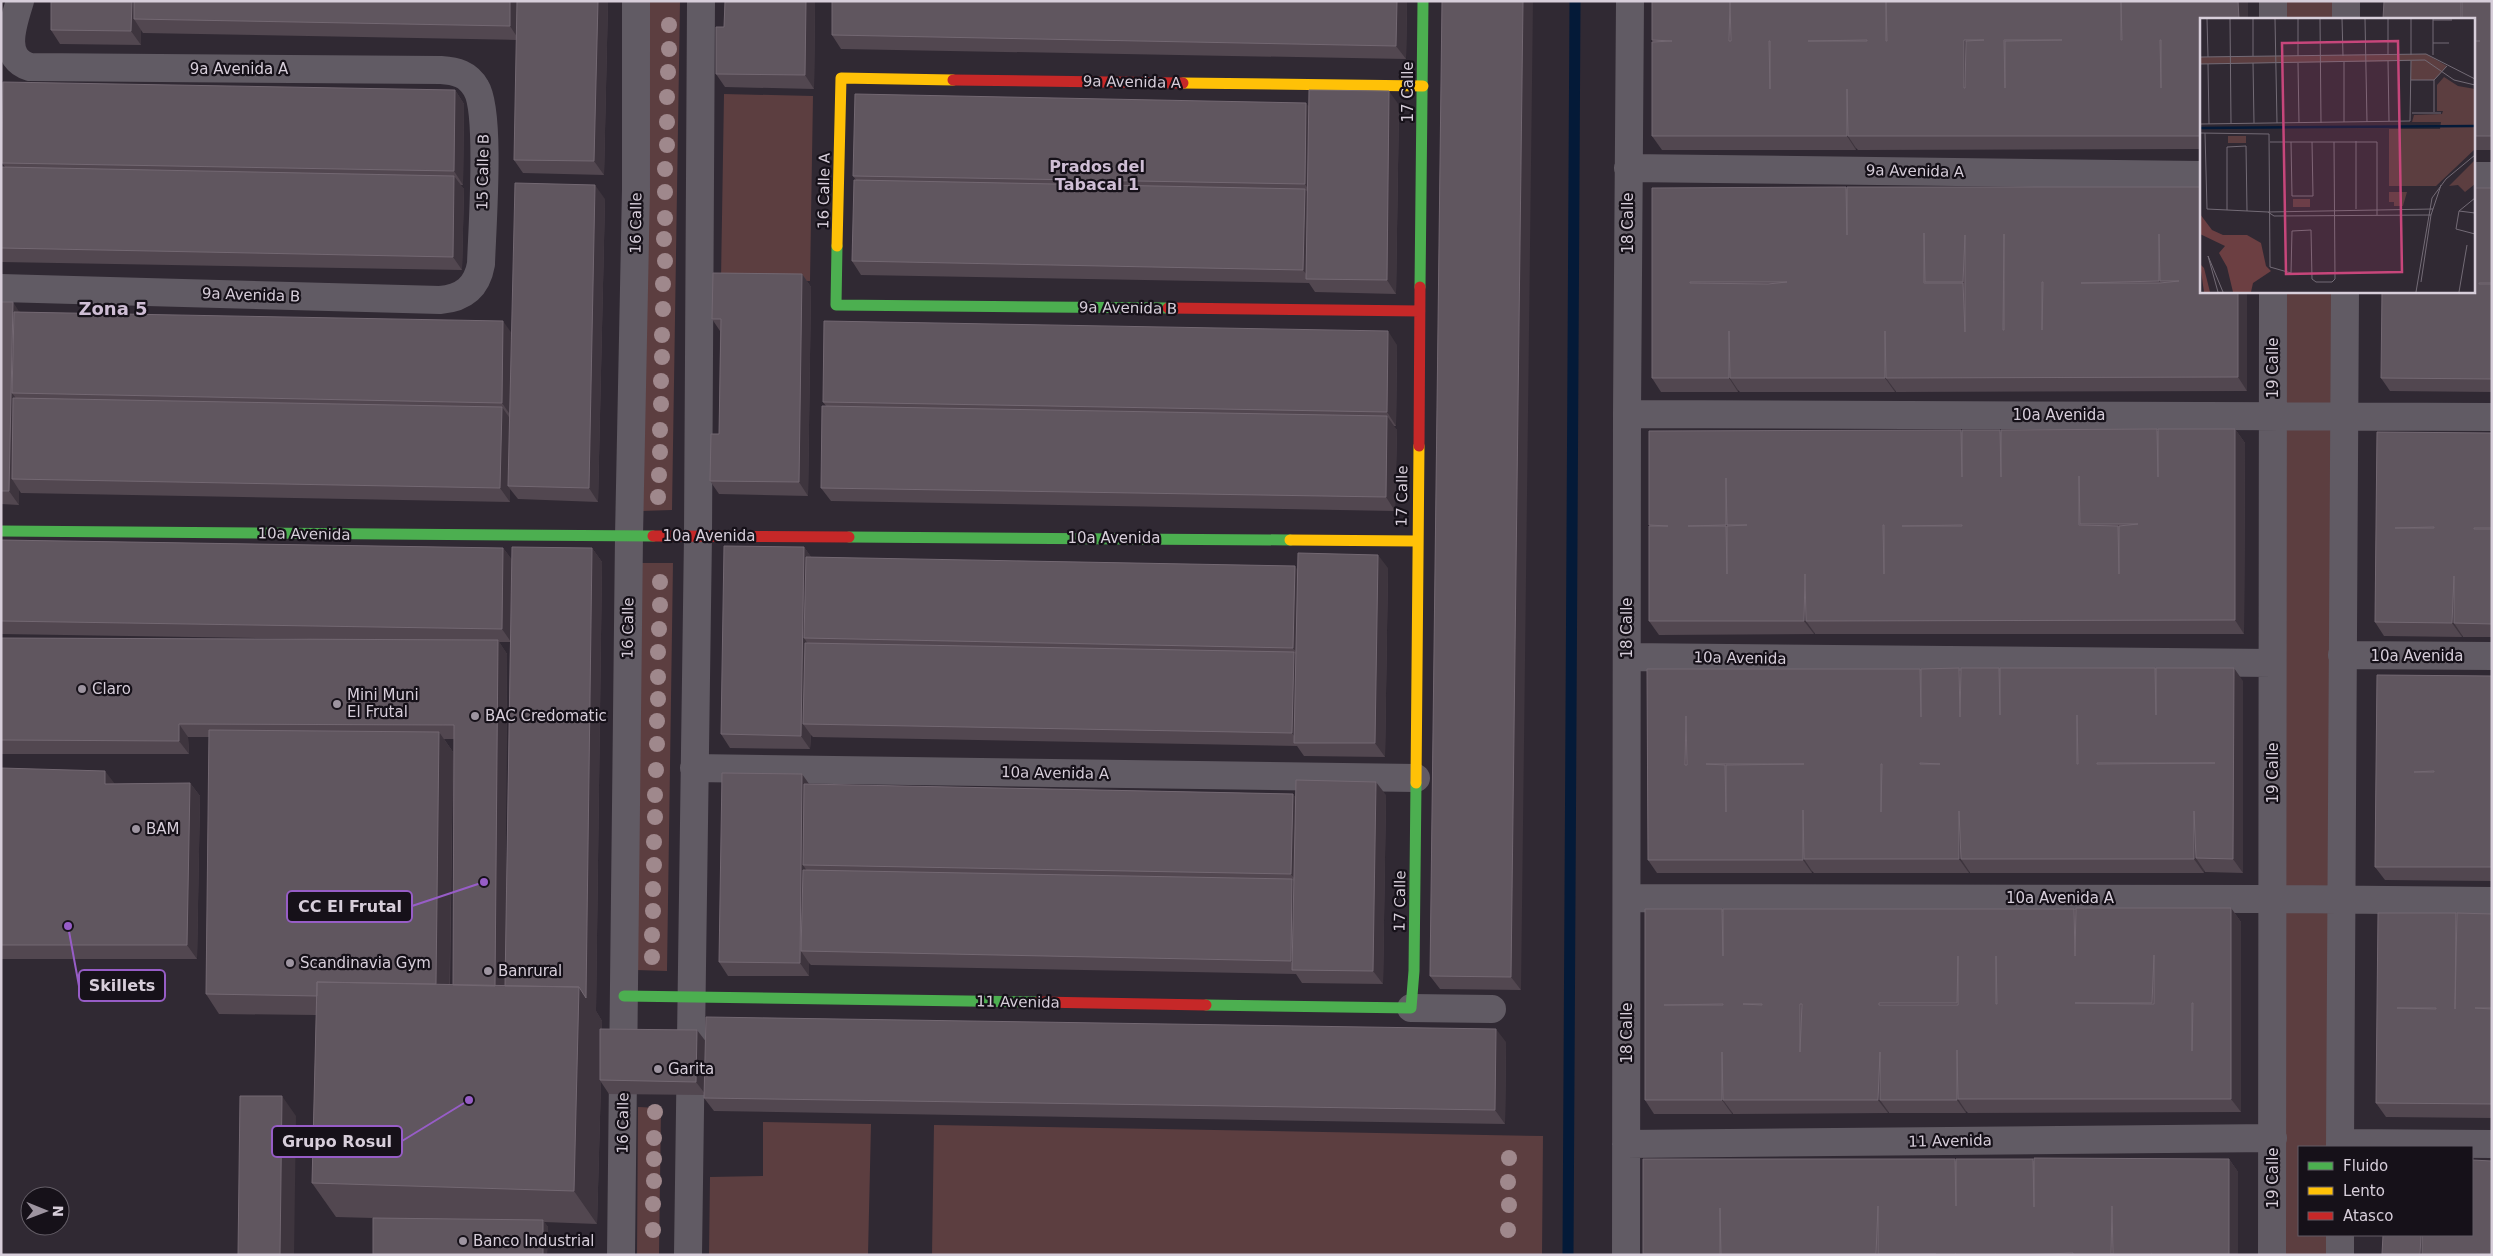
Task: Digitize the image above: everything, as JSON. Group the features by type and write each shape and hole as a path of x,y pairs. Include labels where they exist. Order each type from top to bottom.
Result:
{"street":[{"name":"9a Avenida A","path":"20,1 12,30 10,50 13,56 23,65 40,68 441,70 465,75 473,82"},
{"name":"16 Calle","path":"622,1255 629,536 636,189 636,1"},
{"path":"688,1255 698,535 701,1"},
{"name":"17 Calle","path":"1412,1000 1416,778 1416,541 1423,1"},
{"name":"18 Calle","path":"1626,1255 1627,414 1630,1"},
{"path":"2273,1 2273,18"},
{"path":"2346,1 2346,18"},
{"name":"9a Avenida A","path":"841,78 1423,86"},
{"name":"16 Calle A","path":"836,305 841,78"},
{"name":"15 Calle B","path":"473,82 482,100 484,119 481,264"},
{"name":"9a Avenida A","path":"1628,168 2200,175"},
{"path":"2476,176 2492,176"},
{"name":"9a Avenida B","path":"1,288 440,300 456,298 470,289 478,278 481,264"},
{"name":"19 Calle","path":"2272,1255 2274,899 2272,663 2273,292"},
{"path":"2345,292 2340,1145 2492,1144"},
{"name":"9a Avenida B","path":"836,305 1420,311"},
{"name":"10a Avenida","path":"1627,414 2492,417"},
{"name":"10a Avenida","path":"1,531 1416,541"},
{"name":"10a Avenida","path":"2342,655 2492,656"},
{"name":"10a Avenida","path":"1627,656 2272,663"},
{"name":"10a Avenida A","path":"694,768 1416,778"},
{"name":"10a Avenida A","path":"1627,898 2492,901"},
{"name":"11 Avenida","path":"624,996 1412,1000 1492,1009"},
{"name":"11 Avenida","path":"1626,1144 2273,1138"},
{"path":"2340,1236 2340,1255"}],"shaded area":[{"path":"650,1 680,1 672,510 641,511"},
{"path":"2273,1 2346,1 2346,18 2273,18"},
{"path":"724,94 813,96 810,281 721,279"},
{"path":"2273,292 2345,292 2340,1146 2298,1146 2298,1236 2340,1236 2340,1255 2273,1255"},
{"path":"642,563 673,563 667,971 636,970"},
{"path":"638,1107 661,1108 659,1255 637,1255"},
{"path":"763,1122 871,1124 868,1255 709,1255 710,1177 763,1176"},
{"path":"934,1125 1543,1136 1542,1255 932,1255"}],"building":[{"path":"51,1 132,1 131,31 51,30"},
{"path":"134,1 510,1 510,26 134,19"},
{"path":"517,1 598,1 594,161 514,160"},
{"path":"725,1 806,1 805,75 716,74 716,27 724,27"},
{"path":"832,1 1397,1 1396,46 832,35"},
{"path":"1442,1 1523,1 1511,977 1430,976"},
{"path":"1652,1 1730,1 1886,1 2121,1 2238,1 2239,18 2200,18 2200,136 1848,136 1847,89 1847,136 1652,136 1652,42 1672,41 1652,40","holes":["1730,1 1731,41 1729,41","1886,1 1887,41 1886,41","2121,1 2122,40 2121,40","1867,40 1867,41 1808,41","1964,40 1984,40 1966,41 1965,88","2004,40 2062,40 2005,41 2005,88","2160,40 2161,40 2161,88","1769,41 1770,41 1770,89"]},
{"path":"2384,1 2461,1 2461,18 2383,18"},
{"path":"2462,1 2492,1 2492,136 2476,136 2476,18 2462,18"},
{"path":"3,82 455,90 454,171 2,163"},
{"path":"1309,90 1389,91 1387,280 1306,279"},
{"path":"855,94 1306,103 1305,184 853,176"},
{"path":"1,167 454,176 453,257 1,248"},
{"path":"854,180 1305,189 1303,270 852,261"},
{"path":"515,183 595,185 589,488 508,486"},
{"path":"1846,187 1847,235 1847,187 2200,187 2200,292 2238,292 2238,377 1886,378 1885,331 1885,378 1730,378 1729,331 1729,378 1652,378 1652,188","holes":["1924,233 1925,282 1963,282 1965,235 1965,332 1963,283 1924,283","2004,234 2004,330 2003,330","2159,234 2160,281 2179,281 2160,283 2081,283 2159,281","1690,282 1787,282 1768,284","2042,282 2043,282 2042,330"]},
{"path":"2476,188 2492,188 2492,283 2479,284 2492,284 2492,379 2381,378 2382,292 2476,292"},
{"path":"713,273 802,274 799,482 710,481 711,434 719,434 721,319 712,319"},
{"path":"1,302 13,302 9,491 1,491"},
{"path":"14,312 503,321 502,403 12,393"},
{"path":"824,321 1388,331 1387,412 823,402"},
{"path":"13,398 502,407 500,488 12,479"},
{"path":"822,406 1387,416 1386,497 821,488"},
{"path":"2157,429 2158,477 2158,429 2235,429 2235,620 1806,621 1805,574 1804,621 1649,621 1649,526 1668,526 1649,525 1649,431 1961,430 1962,477 1962,430 2000,430 2001,477 2001,430","holes":["2079,476 2080,524 2138,524 2119,526 2119,574 2118,526 2079,525","1726,478 1727,525 1747,525 1727,526 1727,574 1726,526 1688,526 1726,525","1883,525 1884,525 1884,574","1962,525 1962,526 1902,526"]},
{"path":"2377,432 2492,433 2492,528 2474,529 2492,529 2492,624 2454,623 2454,576 2452,623 2375,622","holes":["2434,527 2434,528 2395,528"]},
{"path":"1,540 503,548 502,629 1,621"},
{"path":"724,546 804,547 801,736 721,734"},
{"path":"512,547 592,548 586,998 579,987 505,986"},
{"path":"1298,553 1378,555 1375,743 1294,743"},
{"path":"806,557 1295,566 1293,648 804,638"},
{"path":"1,638 498,640 495,986 453,985 454,725 179,724 179,741 1,740"},
{"path":"805,643 1294,652 1292,733 803,724"},
{"path":"1959,668 1960,717 1961,668 1999,668 2000,715 2000,668 2155,668 2156,715 2156,668 2234,668 2233,859 2196,858 2194,811 2194,859 1961,859 1959,811 1959,859 1804,859 1803,810 1803,860 1648,860 1647,669 1920,669 1921,717 1921,669","holes":["2077,715 2078,764 2077,764","1686,716 1687,765 1685,765","2097,763 2215,763 2097,764","1706,764 1804,764 1726,765 1726,812 1725,765","1881,764 1882,764 1881,812"]},
{"path":"2377,675 2492,676 2492,867 2375,867"},
{"path":"209,730 439,732 436,984 317,982 317,996 206,994"},
{"path":"1,768 105,771 105,784 190,783 187,945 1,945"},
{"path":"722,773 802,774 800,963 719,962"},
{"path":"1296,780 1376,782 1373,971 1292,970"},
{"path":"804,784 1293,794 1291,874 803,865"},
{"path":"803,870 1292,879 1291,961 801,951"},
{"path":"2076,908 2231,908 2231,1099 1958,1099 1957,1050 1957,1100 1880,1100 1880,1052 1878,1100 1723,1100 1722,1052 1722,1100 1645,1100 1645,909 1722,909 1723,956 1723,909 2074,909 2075,956","holes":["2154,955 2154,1004 2075,1003 2152,1003","1958,956 1958,1005 1879,1005 1879,1003 1957,1003","1996,956 1997,1004 1996,1004","2192,1003 2193,1003 2192,1051","1723,1004 1723,1005 1664,1005","1800,1004 1802,1004 1800,1052"]},
{"path":"2378,913 2456,913 2455,1009 2457,913 2492,914 2492,1008 2475,1008 2492,1009 2492,1104 2376,1103","holes":["2397,1008 2436,1008 2436,1009"]},
{"path":"317,982 579,987 574,1191 312,1183"},
{"path":"706,1017 1496,1029 1495,1110 704,1098"},
{"name":"Garita","path":"600,1029 697,1030 696,1082 600,1080"},
{"path":"240,1096 282,1096 280,1255 238,1255"},
{"path":"2034,1158 2229,1159 2229,1255 2073,1255 2073,1253 1852,1255 1936,1254 1878,1254 1878,1206 1876,1254 1721,1255 1720,1208 1720,1255 1643,1254 1643,1159 1955,1159 1956,1206 1956,1159 2033,1159 2034,1207","holes":["2112,1206 2113,1254 2111,1254"]},
{"path":"2473,1160 2492,1161 2492,1255 2422,1255 2422,1236 2473,1236"},
{"name":"Banco Industrial","path":"373,1218 543,1220 543,1255 373,1255"},
{"path":"2383,1236 2421,1236 2420,1255 2382,1254"}],"waterway":[{"path":"1568,1255 1575,1"}],"traffic: fast":[{"path":"1420,287 1423,1"},
{"path":"837,246 836,305 1168,308"},
{"path":"1,531 653,536"},
{"path":"849,537 1290,540"},
{"path":"1206,1005 1411,1008 1414,971 1416,783"},
{"path":"624,996 1038,1002"}],"traffic: slow":[{"path":"837,246 841,78 953,80"},
{"path":"1183,83 1423,86"},
{"path":"1416,783 1419,446"},
{"path":"1290,540 1416,541"}],"traffic: jam":[{"path":"953,80 1183,83"},
{"path":"1419,446 1420,287"},
{"path":"1168,308 1420,311"},
{"path":"653,536 849,537"},
{"path":"1038,1002 1206,1005"}],"place":[{"name":"Claro","path":"82,689"},
{"name":"Mini Muni El Frutal","path":"337,704"},
{"name":"BAC Credomatic","path":"475,716"},
{"name":"BAM","path":"136,829"},
{"name":"CC El Frutal","path":"484,882"},
{"name":"Skillets","path":"68,926"},
{"name":"Scandinavia Gym","path":"290,963"},
{"name":"Banrural","path":"488,971"},
{"name":"Garita","path":"658,1069"},
{"name":"Grupo Rosul","path":"469,1100"},
{"name":"Banco Industrial","path":"463,1241"}],"district":[{"name":"Prados del Tabacal 1","path":"1097,175"},
{"name":"Zona 5","path":"113,308"}]}
